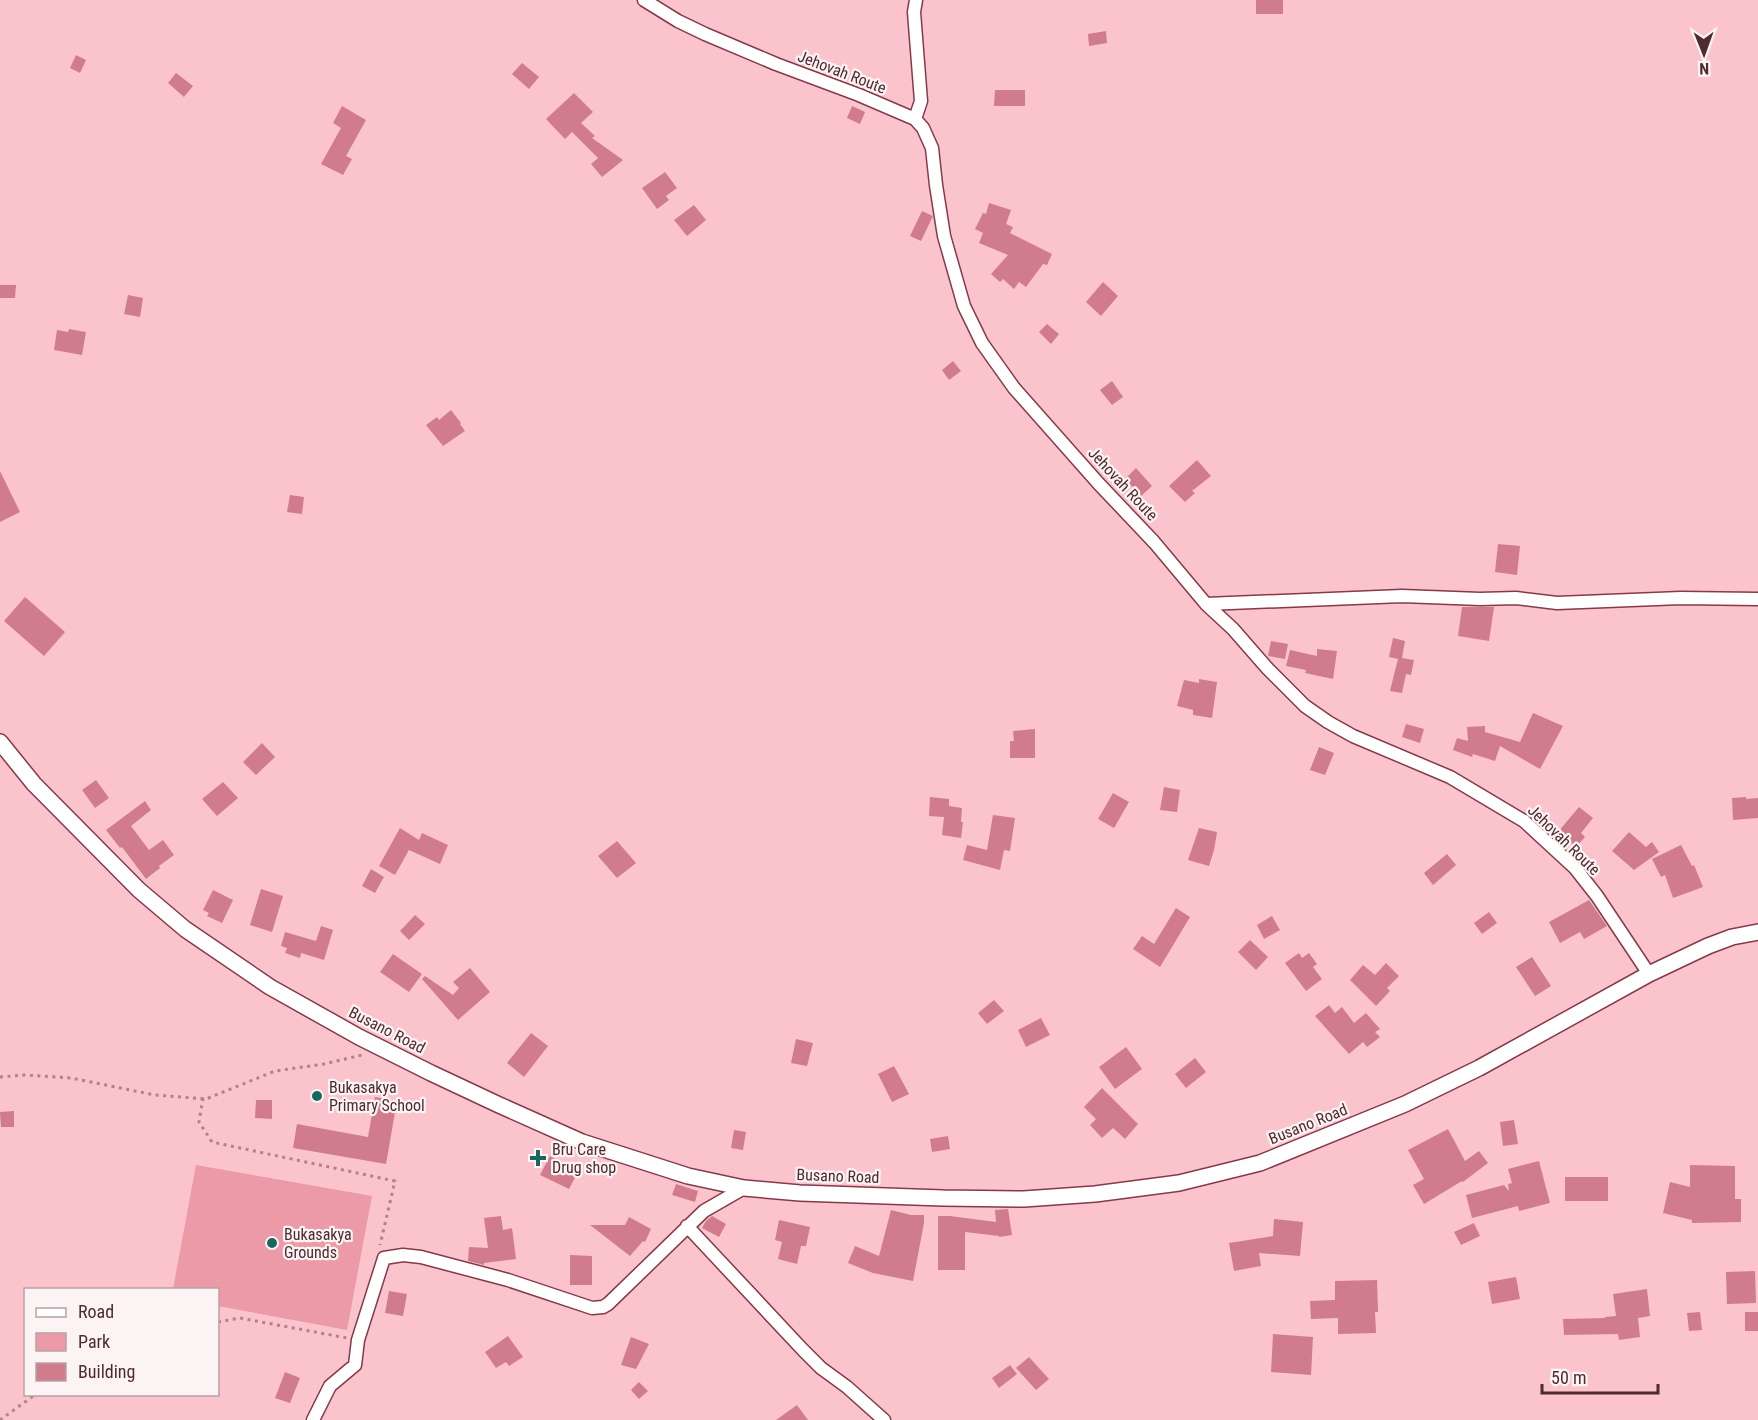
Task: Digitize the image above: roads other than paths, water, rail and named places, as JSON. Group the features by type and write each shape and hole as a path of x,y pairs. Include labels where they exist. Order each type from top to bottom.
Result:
{"street":[{"name":"Jehovah Route","path":"644,0 705,34 915,119 932,148 949,254 964,306 982,343 1014,388 1154,542 1206,604 1305,705 1328,722 1353,736 1450,777 1524,821 1575,868 1597,896 1649,974"},
{"path":"915,119 921,101 914,12 916,0"},
{"path":"1206,604 1402,596 1516,598 1557,603 1681,598 1758,599"},
{"name":"Busano Road","path":"0,741 34,784 139,890 185,929 270,987 384,1049 582,1142 688,1176 744,1188 800,1193 1024,1199 1095,1194 1179,1183 1260,1163 1405,1104 1479,1068 1649,974 1708,946 1732,937 1758,932"},
{"path":"313,1420 330,1386 355,1365 358,1340 384,1258 403,1255 422,1257 491,1275 598,1309 620,1292 704,1210 744,1188"},
{"path":"687,1226 815,1362 847,1386 884,1420"}],"place":[{"name":"Bukasakya Primary School","path":"317,1096"},
{"name":"Bru Care Drug shop","path":"538,1158"},
{"name":"Bukasakya Grounds","path":"272,1243"}]}
